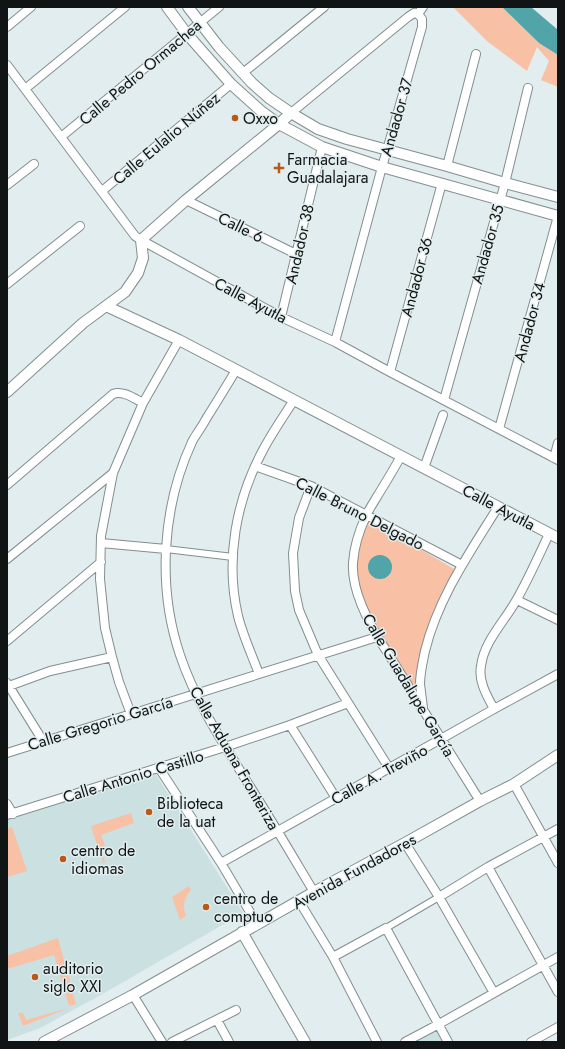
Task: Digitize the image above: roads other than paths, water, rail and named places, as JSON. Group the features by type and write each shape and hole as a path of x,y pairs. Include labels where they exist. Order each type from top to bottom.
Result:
{"street":[{"path":"7,26 31,7"},
{"path":"25,89 125,7"},
{"path":"167,7 187,34 231,84 261,111 279,124 322,147 382,166 558,216"},
{"path":"188,7 219,47 269,98 318,129 347,139 558,197"},
{"name":"Calle Pedro Ormachea","path":"61,137 219,7"},
{"path":"243,73 324,7"},
{"path":"7,392 83,323 125,292 138,273 143,258 141,240 186,200 408,17 419,12"},
{"name":"Andador 37","path":"335,342 382,166 422,27 422,19 419,12"},
{"path":"447,166 476,54"},
{"name":"Calle Ayutla","path":"7,65 135,236 281,317 335,342 556,459"},
{"name":"Calle Eulalio Núñez","path":"102,191 231,84"},
{"name":"Andador 35","path":"444,400 505,183 528,88"},
{"name":"Andador 38","path":"281,317 322,147"},
{"path":"7,185 34,164"},
{"name":"Andador 36","path":"390,372 442,183"},
{"name":"Calle 6","path":"186,200 296,254"},
{"name":"Andador 34","path":"499,429 558,216"},
{"path":"7,284 80,226"},
{"name":"Calle Ayutla","path":"106,306 179,340 554,536 517,600 488,644 483,658 480,667 481,678 484,690 494,708"},
{"path":"131,714 119,682 105,628 100,579 100,536 113,473 143,403 179,340"},
{"name":"Calle Aduana Fronteriza","path":"236,370 193,441 174,493 166,549 166,584 169,608 173,632 180,656 195,694 225,747 278,830 314,892"},
{"path":"7,485 114,394 123,394 143,403"},
{"path":"259,674 244,635 235,600 233,557 234,541 245,492 255,466 263,449 294,400"},
{"path":"424,468 443,415"},
{"path":"556,459 558,444"},
{"name":"Calle Guadalupe García","path":"402,456 366,515 359,533 354,550 353,564 357,593 377,637 480,801"},
{"name":"Calle Bruno Delgado","path":"255,466 311,486 462,565"},
{"path":"7,559 113,473"},
{"path":"311,486 299,518 293,553 295,591 300,610 318,655 389,768"},
{"path":"424,711 420,683 422,664 428,640 437,616 462,565 498,507"},
{"path":"101,543 233,557"},
{"path":"7,641 101,562"},
{"path":"517,600 558,620"},
{"name":"Calle Gregorio García","path":"7,753 377,637"},
{"path":"43,742 8,684 50,671 112,657"},
{"name":"Calle A. Treviño","path":"221,863 494,708 558,674"},
{"name":"Calle Antonio Castillo","path":"10,814 225,747 348,703"},
{"path":"290,725 336,798"},
{"name":"Avenida Fundadores","path":"44,1042 133,995 314,892 514,784 558,755"},
{"path":"159,768 221,863 257,924"},
{"path":"514,784 558,863"},
{"path":"7,804 10,814"},
{"path":"333,957 386,928 488,867 558,829"},
{"path":"405,843 439,897 494,993"},
{"path":"488,867 558,992"},
{"path":"299,901 333,957 377,1042"},
{"path":"386,928 448,1042"},
{"path":"242,932 305,1042"},
{"path":"405,1042 558,957"},
{"path":"133,995 162,1042"},
{"path":"172,1042 236,1010"},
{"path":"217,1020 229,1042"},
{"path":"531,1042 558,1027"}],"water":[{"path":"502,7 531,7 558,30 558,55 539,43"},
{"path":"380,555 389,558 392,567 389,576 380,579 371,576 368,567 371,558"}],"place":[{"name":"Oxxo","path":"235,118"},
{"name":"Farmacia Guadalajara","path":"279,168"},
{"name":"Biblioteca de la uat","path":"149,812"},
{"name":"centro de idiomas","path":"63,859"},
{"name":"centro de comptuo","path":"206,907"},
{"name":"auditorio siglo XXI","path":"35,977"}]}
